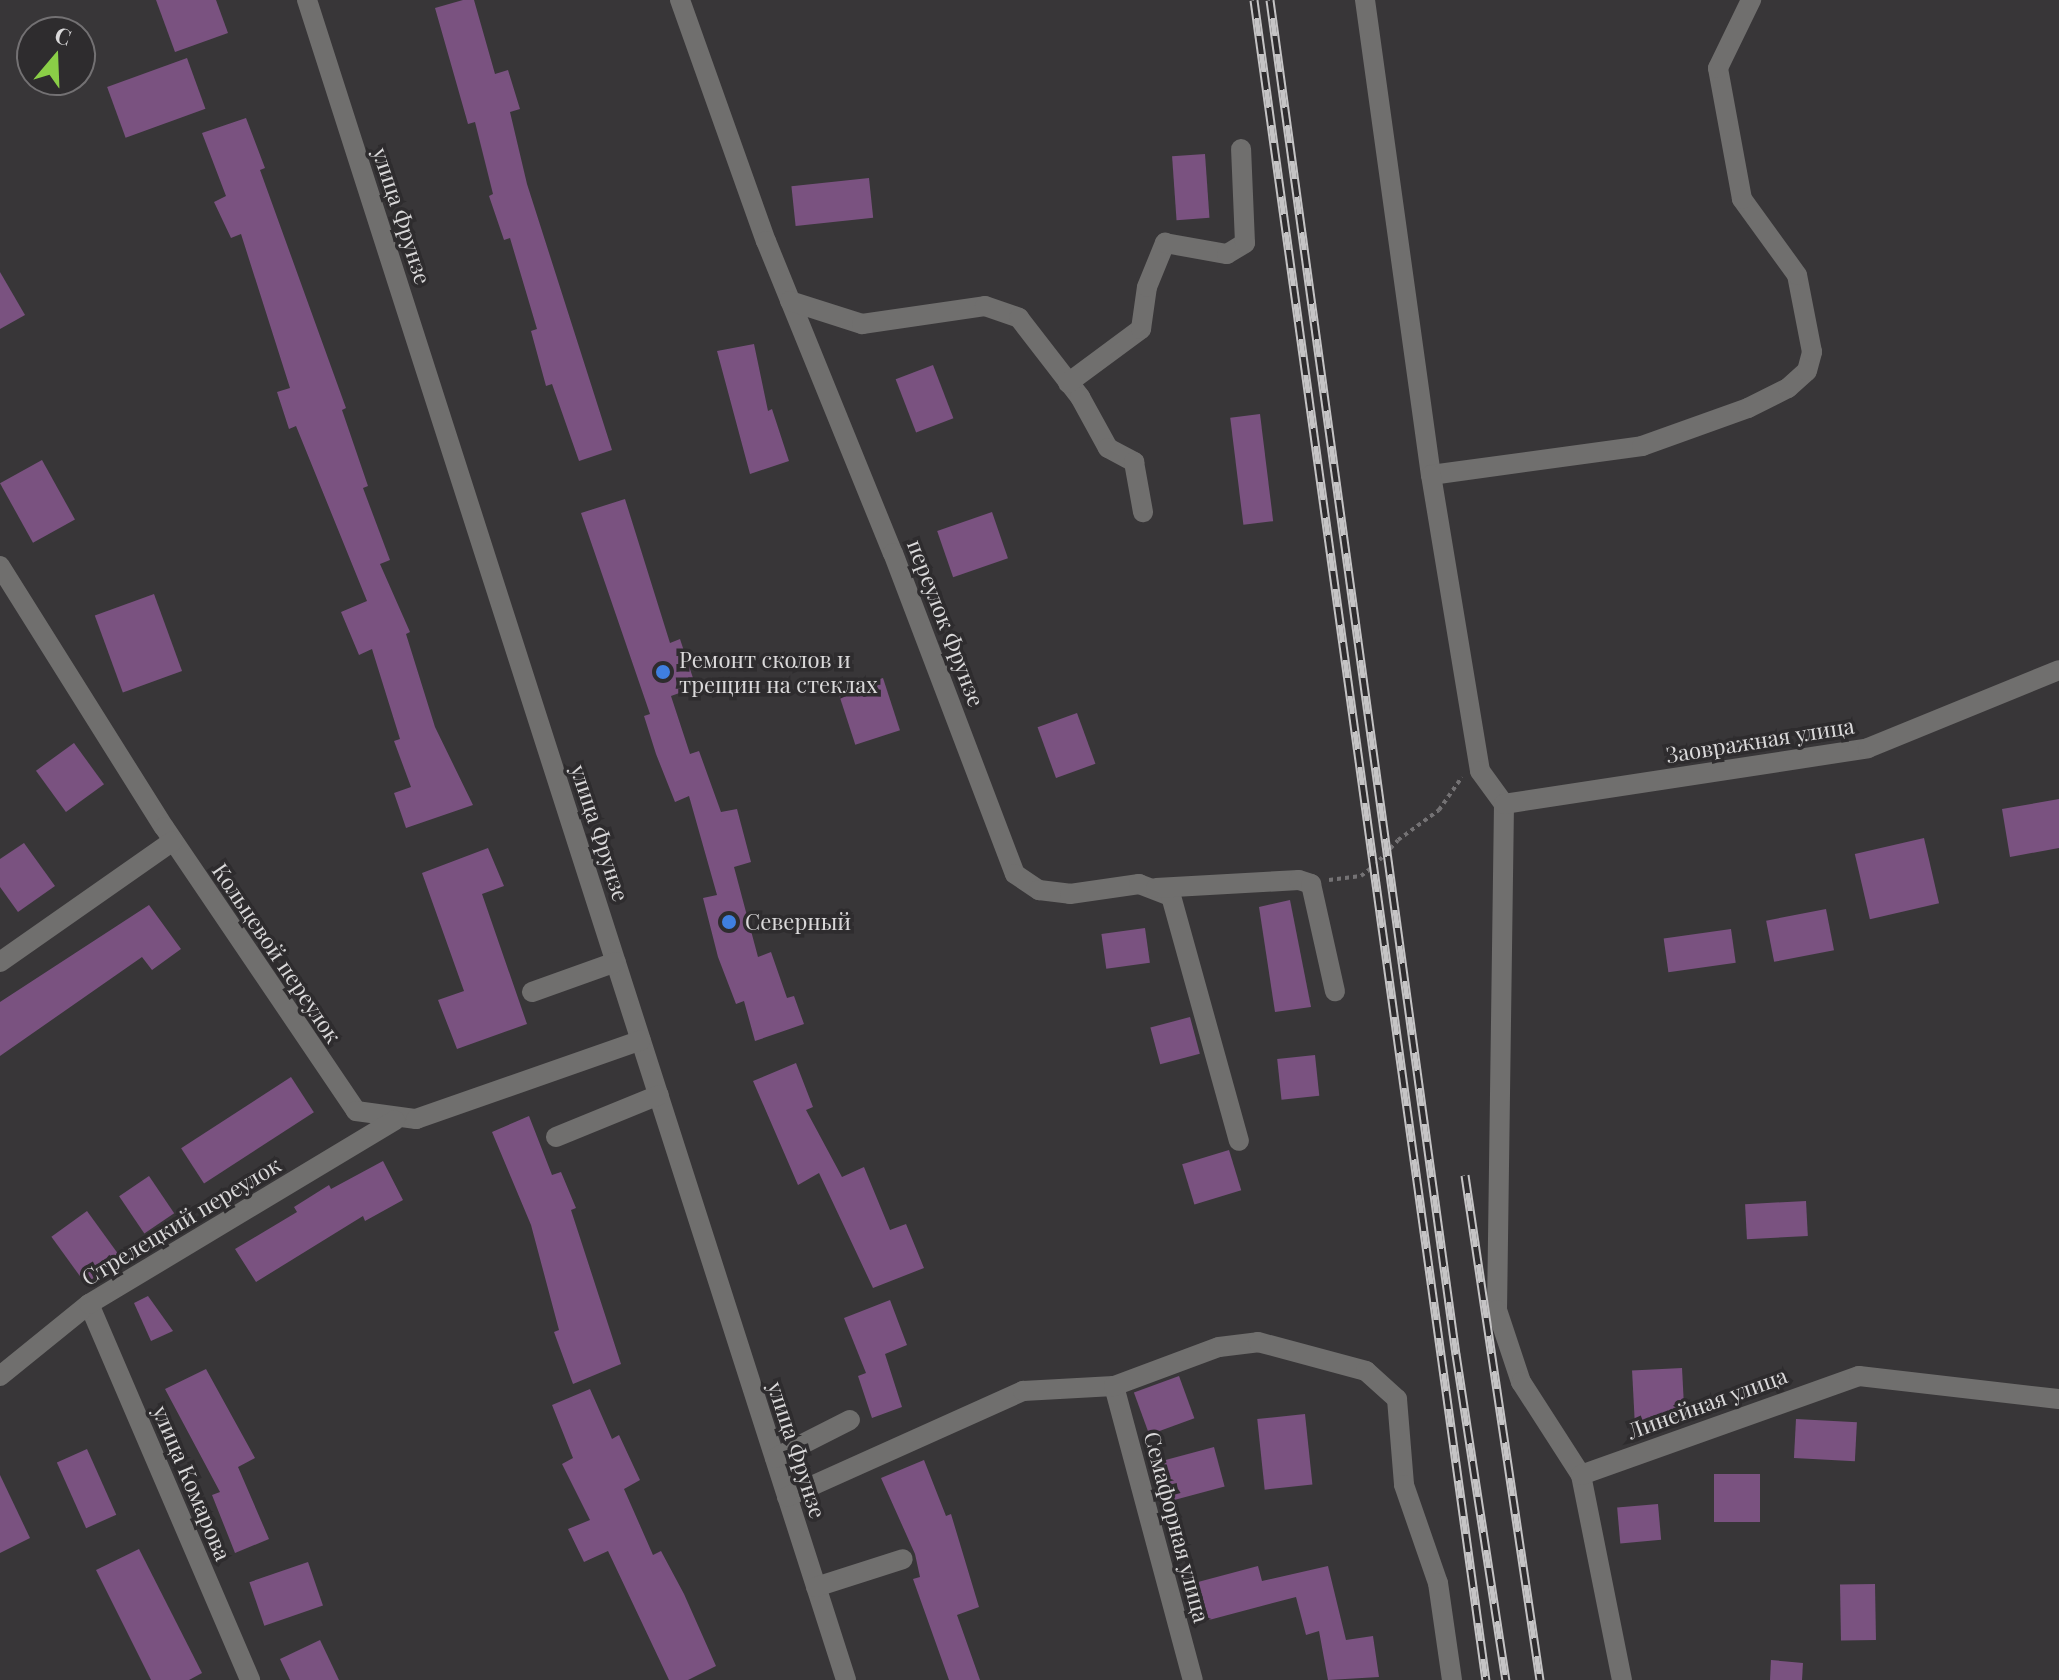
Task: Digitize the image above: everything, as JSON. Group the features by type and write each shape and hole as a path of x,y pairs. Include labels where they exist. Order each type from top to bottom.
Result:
{"street":[{"name":"улица Фрунзе","path":"307,0 846,1680"},
{"name":"переулок Фрунзе","path":"680,0 790,301 1015,874 1039,890 1070,894 1139,884 1156,888 1299,880"},
{"path":"1365,0 1431,475 1480,771 1504,804 1497,1310 1521,1382 1581,1475 1622,1680"},
{"path":"1431,475 1642,446 1748,408 1788,388 1807,371 1812,352 1797,275 1742,199 1718,68 1751,0"},
{"path":"1068,383 1141,329 1147,287 1165,243 1227,254 1245,243 1241,149"},
{"path":"790,301 862,324 985,306 1019,318 1068,383 1108,448 1134,462 1143,512"},
{"name":"Кольцевой переулок","path":"0,566 173,841 346,1099 364,1115 395,1120 416,1119 641,1040"},
{"name":"Заовражная улица","path":"1504,804 1868,748 2059,670"},
{"path":"0,962 173,841"},
{"path":"1299,880 1311,884 1318,894 1335,991"},
{"path":"1156,888 1171,896 1239,1141"},
{"path":"532,992 616,962"},
{"path":"556,1137 659,1095"},
{"name":"Стрелецкий переулок","path":"0,1376 89,1304 395,1120"},
{"name":"улица Комарова","path":"89,1304 250,1680"},
{"path":"787,1497 1023,1391 1114,1386 1193,1353 1244,1342 1366,1371 1397,1399 1404,1485 1438,1583 1452,1680"},
{"name":"Линейная улица","path":"1581,1475 1859,1376 2059,1399"},
{"name":"Семафорная улица","path":"1114,1386 1193,1680"},
{"path":"775,1458 850,1420"},
{"path":"816,1587 903,1559"}],"path":[{"path":"1299,880 1361,876 1439,810 1463,775 1480,771"}],"building":[{"path":"156,0 216,0 228,33 175,52"},
{"path":"474,0 495,74 508,70 520,109 510,112 527,184 612,450 579,461 552,384 546,386 531,331 537,329 510,238 504,240 489,196 493,194 475,122 468,124 435,8"},
{"path":"187,58 205,109 126,138 107,87"},
{"path":"246,118 265,168 260,170 346,408 342,410 368,486 363,488 390,560 380,564 410,632 406,634 435,727 473,805 406,828 394,793 411,787 394,741 400,739 372,649 359,655 341,612 367,601 296,426 289,429 277,392 290,388 241,234 231,238 214,202 226,196 202,133"},
{"path":"1205,154 1209,218 1177,220 1172,156"},
{"path":"869,178 873,218 796,226 791,186"},
{"path":"0,272 25,315 0,329"},
{"path":"754,344 768,411 772,409 789,461 750,474 717,351"},
{"path":"933,365 953,418 916,433 896,379"},
{"path":"1260,414 1273,521 1243,525 1230,418"},
{"path":"42,460 75,519 33,543 0,483"},
{"path":"625,499 670,643 680,639 696,687 671,696 690,754 699,751 721,812 737,809 751,862 734,867 758,957 771,952 787,998 794,996 804,1024 755,1041 744,1001 736,1004 718,957 703,898 717,895 689,796 675,802 656,754 644,716 650,714 581,513"},
{"path":"992,512 1008,558 953,577 937,531"},
{"path":"154,594 182,671 123,693 95,616"},
{"path":"883,678 900,730 855,745 838,693"},
{"path":"1077,713 1095,764 1056,778 1038,727"},
{"path":"74,743 104,784 66,812 36,771"},
{"path":"2059,799 2059,848 2010,857 2002,809"},
{"path":"1924,838 1939,903 1870,919 1855,854"},
{"path":"24,843 55,886 18,912 0,887 0,859"},
{"path":"488,848 504,886 482,894 527,1024 457,1049 438,1000 464,991 422,873"},
{"path":"1290,900 1311,1007 1275,1012 1259,907"},
{"path":"149,905 181,949 152,970 142,957 0,1056 0,1002"},
{"path":"1826,909 1834,950 1774,962 1766,921"},
{"path":"1145,928 1150,963 1106,969 1101,934"},
{"path":"1731,929 1736,963 1668,972 1664,938"},
{"path":"1190,1017 1200,1054 1160,1064 1150,1028"},
{"path":"1315,1055 1319,1096 1281,1100 1277,1059"},
{"path":"796,1063 813,1107 806,1110 842,1177 864,1167 890,1230 906,1224 924,1268 873,1288 819,1173 798,1185 753,1081"},
{"path":"291,1077 314,1112 204,1184 181,1148"},
{"path":"529,1116 552,1175 561,1172 576,1208 571,1210 621,1364 573,1384 554,1332 559,1330 531,1225 492,1132"},
{"path":"1229,1150 1241,1190 1194,1204 1182,1164"},
{"path":"383,1161 403,1200 365,1221 363,1216 256,1282 235,1249 297,1212 294,1207 329,1185 331,1189"},
{"path":"149,1176 174,1213 144,1233 119,1196"},
{"path":"1806,1201 1808,1236 1747,1239 1745,1204"},
{"path":"87,1211 121,1258 85,1284 51,1237"},
{"path":"148,1296 173,1331 151,1341 134,1303"},
{"path":"890,1300 907,1345 885,1354 902,1407 872,1418 858,1376 866,1373 844,1318"},
{"path":"1682,1368 1685,1420 1635,1423 1632,1371"},
{"path":"206,1369 255,1458 238,1467 269,1539 235,1553 212,1495 220,1492 165,1389"},
{"path":"1179,1376 1194,1418 1149,1435 1134,1392"},
{"path":"590,1389 612,1439 619,1435 640,1480 624,1489 653,1555 661,1551 716,1666 688,1680 669,1680 608,1551 584,1562 568,1529 590,1520 562,1464 573,1458 552,1405"},
{"path":"1305,1414 1312,1485 1265,1490 1257,1419"},
{"path":"1796,1419 1857,1422 1855,1461 1794,1458"},
{"path":"1214,1447 1225,1487 1171,1501 1160,1461"},
{"path":"87,1449 116,1515 86,1528 57,1462"},
{"path":"924,1460 946,1516 951,1514 979,1607 957,1615 980,1680 949,1680 913,1579 920,1577 915,1554 881,1478"},
{"path":"1714,1474 1760,1474 1760,1522 1714,1522"},
{"path":"0,1475 30,1538 0,1553"},
{"path":"1658,1504 1661,1540 1620,1543 1617,1508"},
{"path":"139,1549 202,1673 189,1680 151,1680 96,1570"},
{"path":"308,1562 323,1605 264,1626 249,1582"},
{"path":"1258,1566 1262,1581 1328,1566 1346,1640 1373,1636 1379,1677 1328,1680 1319,1631 1306,1635 1296,1597 1209,1620 1198,1582"},
{"path":"1875,1584 1876,1640 1841,1641 1840,1585"},
{"path":"320,1640 339,1680 290,1680 280,1659"},
{"path":"1771,1660 1803,1663 1802,1680 1770,1680"}],"railway":[{"path":"1254,0 1486,1680"},
{"path":"1270,0 1456,1354 1506,1680"},
{"path":"1465,1175 1540,1680"}],"place":[{"name":"Ремонт сколов и трещин на стеклах","path":"663,672"},
{"name":"Северный","path":"729,922"}]}
